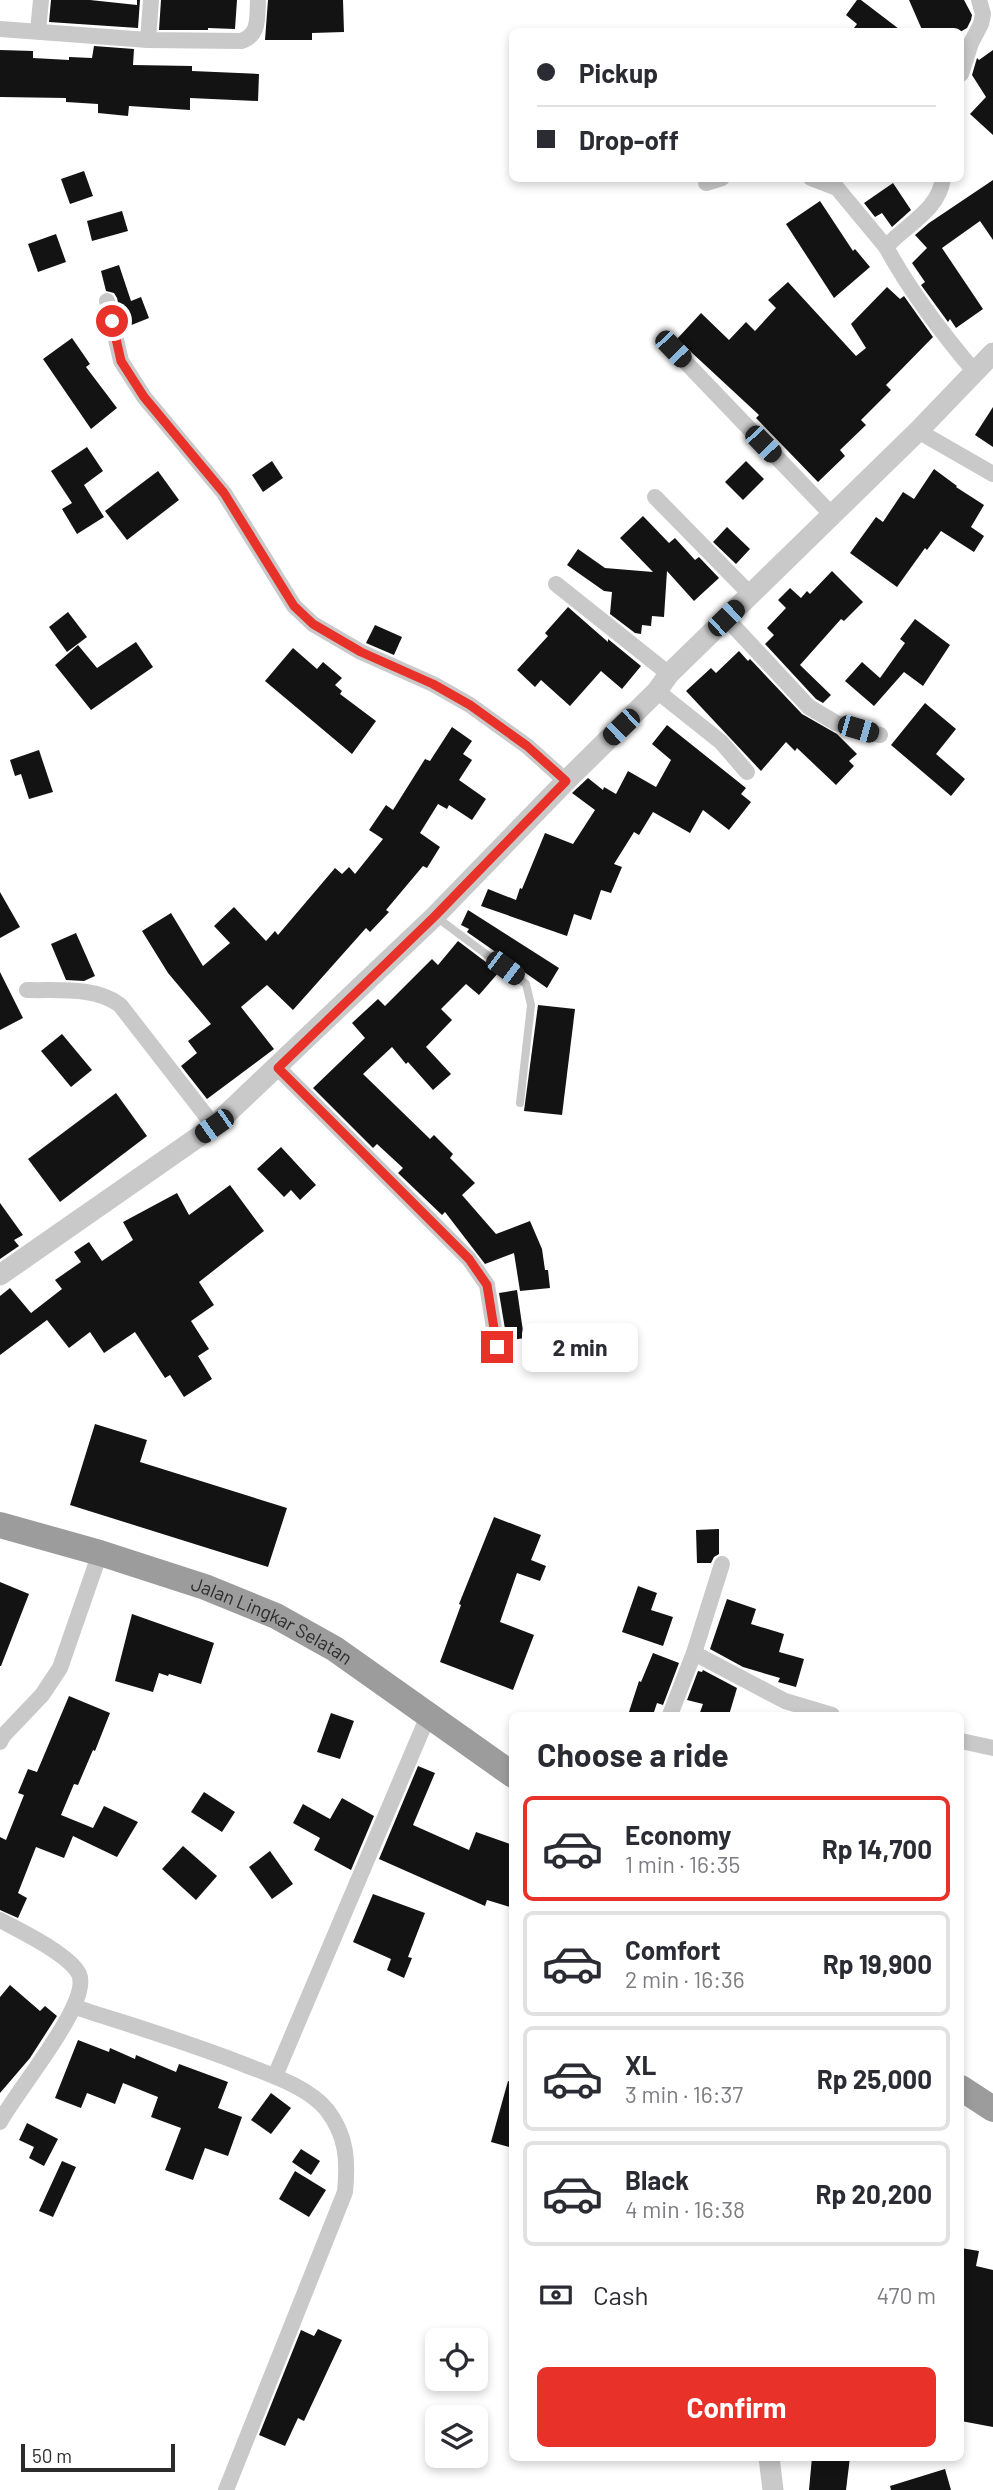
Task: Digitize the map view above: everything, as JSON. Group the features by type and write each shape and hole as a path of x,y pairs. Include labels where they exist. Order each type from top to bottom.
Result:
{"highway":[{"name":"Jalan Lingkar Selatan","path":"0,1525 100,1553 205,1587 276,1616 334,1649 509,1772"},
{"path":"964,2090 993,2109"}],"street":[{"path":"38,31 41,0"},
{"path":"148,40 150,0"},
{"path":"0,29 148,40 241,41 254,33 258,0"},
{"path":"964,65 971,43 982,24 983,15 979,0"},
{"path":"821,182 837,188 886,247 929,316 974,371"},
{"path":"886,247 928,210 942,182"},
{"path":"107,301 121,361 144,397 224,493 294,606 313,624 361,652 433,684 470,705 527,746 566,781"},
{"path":"673,349 833,516"},
{"path":"0,1275 214,1126 278,1068 435,916 726,618 833,516 993,353"},
{"path":"918,431 993,474"},
{"path":"655,497 751,595"},
{"path":"556,584 663,682 747,772"},
{"path":"726,618 809,707 836,723 880,735"},
{"path":"27,990 76,991 111,998 120,1005 214,1126"},
{"path":"278,1068 469,1259 487,1285 497,1347"},
{"path":"0,1742 3,1735 42,1695 60,1668 100,1553"},
{"path":"671,1712 694,1653 722,1564"},
{"path":"694,1653 785,1701 822,1712"},
{"path":"275,2076 428,1716"},
{"path":"964,1742 993,1748"},
{"path":"0,1920 66,1959 79,1975 80,1989 67,2024 0,2122"},
{"path":"75,2007 196,2045 275,2076 304,2091 326,2109 341,2134 348,2160 345,2192 226,2490"},
{"path":"769,2461 772,2490"}],"lane":[{"path":"435,916 526,984 531,1005 520,1102"}],"building":[{"path":"51,0 90,0 137,5 137,0 140,0 138,28 49,22"},
{"path":"161,0 237,0 235,29 159,30"},
{"path":"268,0 343,0 344,32 312,33 312,40 265,40"},
{"path":"857,0 861,0 898,28 854,28 857,24 846,15"},
{"path":"909,0 964,0 972,15 964,30 921,28"},
{"path":"94,46 134,49 133,65 192,66 192,71 259,74 258,101 190,98 190,110 129,106 128,116 98,113 98,104 66,102 66,98 0,97 0,50 33,51 33,58 69,60 69,57 92,58"},
{"path":"993,50 993,135 970,114 986,97 972,75 977,58 979,60"},
{"path":"84,171 93,196 70,204 61,179"},
{"path":"993,180 993,240 980,221 942,248 983,309 956,328 950,319 948,322 921,285 925,282 912,263 927,248 915,235"},
{"path":"893,183 911,210 892,227 882,213 875,217 864,203"},
{"path":"820,201 853,251 855,249 870,267 834,298 786,224"},
{"path":"122,211 128,231 92,241 87,221"},
{"path":"56,234 66,262 38,272 28,244"},
{"path":"119,265 131,301 141,297 149,318 124,328 117,298 114,293 106,291 101,271"},
{"path":"788,282 856,356 866,348 851,324 887,287 900,299 904,296 933,337 886,385 891,390 861,420 866,425 840,450 845,456 818,482 756,418 759,415 677,339 701,313 729,340 746,322 755,331 776,308 768,300"},
{"path":"72,338 90,364 86,367 117,408 91,429 43,359"},
{"path":"993,407 993,447 975,435"},
{"path":"87,447 103,471 84,485 104,517 77,534 62,509 72,503 51,471"},
{"path":"272,461 283,478 263,492 252,475"},
{"path":"746,461 764,479 743,500 725,482"},
{"path":"934,469 984,505 971,527 984,536 974,552 941,531 897,587 850,553 876,517 883,522 903,492 914,499"},
{"path":"158,471 179,500 127,540 105,511"},
{"path":"643,516 669,543 675,538 695,560 699,557 719,578 694,601 667,571 664,617 652,616 651,626 642,625 641,634 635,633 610,614 612,592 604,591 567,565 578,549 605,568 653,572 620,538"},
{"path":"727,527 750,549 736,564 713,542"},
{"path":"832,571 863,602 844,621 841,619 800,665 831,695 823,703 816,699 765,644 774,635 767,628 786,608 778,600 790,588 801,598 807,591 810,594"},
{"path":"568,607 641,666 622,689 601,671 570,706 541,680 535,687 517,670 548,636 545,633"},
{"path":"68,612 87,637 67,652 49,627"},
{"path":"915,619 950,645 923,686 904,672 874,706 845,681 862,662 880,678 905,643 900,639"},
{"path":"375,625 402,637 394,655 366,643"},
{"path":"136,642 153,667 91,710 55,665 78,645 97,668"},
{"path":"293,648 317,669 323,662 342,678 335,685 342,691 340,694 376,721 352,754 265,681"},
{"path":"739,651 748,661 750,659 802,714 837,734 857,754 849,761 854,766 836,785 797,748 795,751 786,742 761,771 686,691 711,668 716,673"},
{"path":"925,703 956,729 936,754 965,779 951,796 891,745"},
{"path":"667,725 746,788 741,794 751,802 729,830 703,810 690,833 653,812 639,835 634,832 614,864 622,867 611,893 601,890 591,920 574,914 567,936 481,906 488,889 516,900 545,833 573,844 595,810 572,793 588,778 603,790 604,787 616,794 628,771 656,787 671,760 652,744"},
{"path":"452,727 472,741 463,754 472,760 459,780 486,799 472,820 449,805 447,809 438,804 420,833 440,847 427,868 423,866 386,910 389,912 370,932 366,928 293,1010 267,985 241,1007 274,1049 207,1099 181,1066 197,1053 188,1041 211,1024 168,973 142,931 171,913 203,966 230,943 214,926 234,907 266,941 275,931 278,935 335,868 342,874 349,867 355,874 383,839 369,830 386,805 393,810 425,759 430,761"},
{"path":"39,750 53,792 29,799 21,774 15,776 10,760"},
{"path":"0,892 20,927 0,938"},
{"path":"468,910 559,968 547,988 467,932 469,929 461,925"},
{"path":"76,933 95,976 84,981 66,980 51,944"},
{"path":"458,941 499,972 479,995 466,984 441,1009 452,1020 426,1047 451,1074 433,1090 392,1047 363,1074 430,1139 434,1135 453,1154 450,1158 475,1183 462,1195 496,1234 530,1221 542,1249 550,1288 520,1291 514,1253 485,1264 445,1212 442,1215 398,1173 403,1168 377,1144 373,1148 313,1088 365,1038 352,1023 378,999 385,1006 432,959 438,965"},
{"path":"0,972 23,1018 0,1030"},
{"path":"538,1005 575,1009 562,1115 524,1111"},
{"path":"62,1034 92,1070 71,1087 41,1051"},
{"path":"116,1093 147,1136 60,1202 28,1159"},
{"path":"281,1147 316,1185 300,1200 291,1190 284,1197 257,1169"},
{"path":"230,1185 264,1231 199,1282 214,1305 191,1321 209,1349 198,1356 212,1379 184,1397 170,1375 165,1378 135,1332 104,1353 90,1332 69,1348 47,1320 0,1355 0,1296 10,1288 31,1313 62,1289 55,1280 81,1262 74,1252 89,1242 102,1261 133,1240 123,1222 177,1193 189,1215"},
{"path":"0,1203 23,1235 14,1240 19,1246 0,1259"},
{"path":"517,1290 524,1338 507,1341 499,1293"},
{"path":"95,1424 147,1440 140,1462 287,1508 268,1567 70,1505"},
{"path":"494,1517 541,1535 531,1560 546,1566 540,1581 517,1573 500,1622 534,1635 513,1690 440,1662 461,1605 459,1604"},
{"path":"719,1529 719,1554 711,1563 697,1563 696,1530"},
{"path":"0,1582 29,1594 1,1666 0,1666"},
{"path":"638,1586 657,1593 651,1610 673,1617 663,1646 622,1632"},
{"path":"727,1599 756,1609 751,1624 784,1634 779,1652 804,1659 796,1687 778,1682 780,1678 743,1667 710,1649"},
{"path":"132,1614 214,1643 201,1684 159,1673 153,1692 115,1681"},
{"path":"653,1653 679,1663 663,1705 657,1703 654,1712 629,1712 639,1681 641,1682"},
{"path":"703,1670 737,1688 730,1712 700,1712 703,1704 687,1700 698,1671"},
{"path":"69,1696 110,1713 95,1751 93,1750 78,1785 74,1784 61,1815 93,1828 104,1806 138,1822 117,1857 73,1836 64,1858 36,1847 18,1893 27,1898 18,1918 0,1910 0,1837 6,1840 24,1795 18,1793 28,1769 37,1772"},
{"path":"331,1713 354,1721 340,1759 317,1752"},
{"path":"418,1766 435,1773 413,1825 469,1850 476,1832 509,1844 509,1907 487,1900 485,1906 379,1859"},
{"path":"204,1792 235,1812 222,1832 191,1812"},
{"path":"342,1798 374,1816 351,1870 314,1850 320,1838 293,1823 303,1804 330,1819"},
{"path":"183,1846 217,1876 196,1900 162,1869"},
{"path":"270,1851 293,1884 272,1899 249,1867"},
{"path":"373,1894 425,1913 408,1957 412,1958 404,1978 387,1970 391,1959 353,1942"},
{"path":"10,1985 40,2011 45,2006 57,2016 30,2058 0,2093 0,1997"},
{"path":"78,2040 109,2052 110,2048 135,2059 136,2055 176,2072 179,2064 228,2082 218,2108 242,2117 228,2156 205,2148 193,2180 165,2170 181,2128 151,2117 158,2097 123,2083 115,2104 87,2093 81,2108 55,2098"},
{"path":"508,2081 509,2081 509,2147 491,2142"},
{"path":"271,2093 291,2108 271,2134 251,2120"},
{"path":"27,2123 58,2139 44,2166 29,2158 34,2147 19,2140"},
{"path":"301,2149 320,2161 311,2175 292,2162"},
{"path":"62,2161 76,2167 53,2217 39,2211"},
{"path":"295,2171 326,2190 309,2217 279,2199"},
{"path":"964,2248 979,2251 976,2266 993,2270 993,2427 964,2422"},
{"path":"318,2329 342,2340 304,2421 298,2418 285,2446 259,2435 301,2330 314,2336"},
{"path":"812,2461 850,2461 846,2490 809,2490"},
{"path":"945,2469 951,2490 891,2490 890,2486"}],"route":[{"path":"112,321 121,361 144,397 224,493 294,606 313,624 361,652 433,684 470,705 527,746 566,781 435,916 278,1068 469,1259 487,1285 497,1347"}]}
